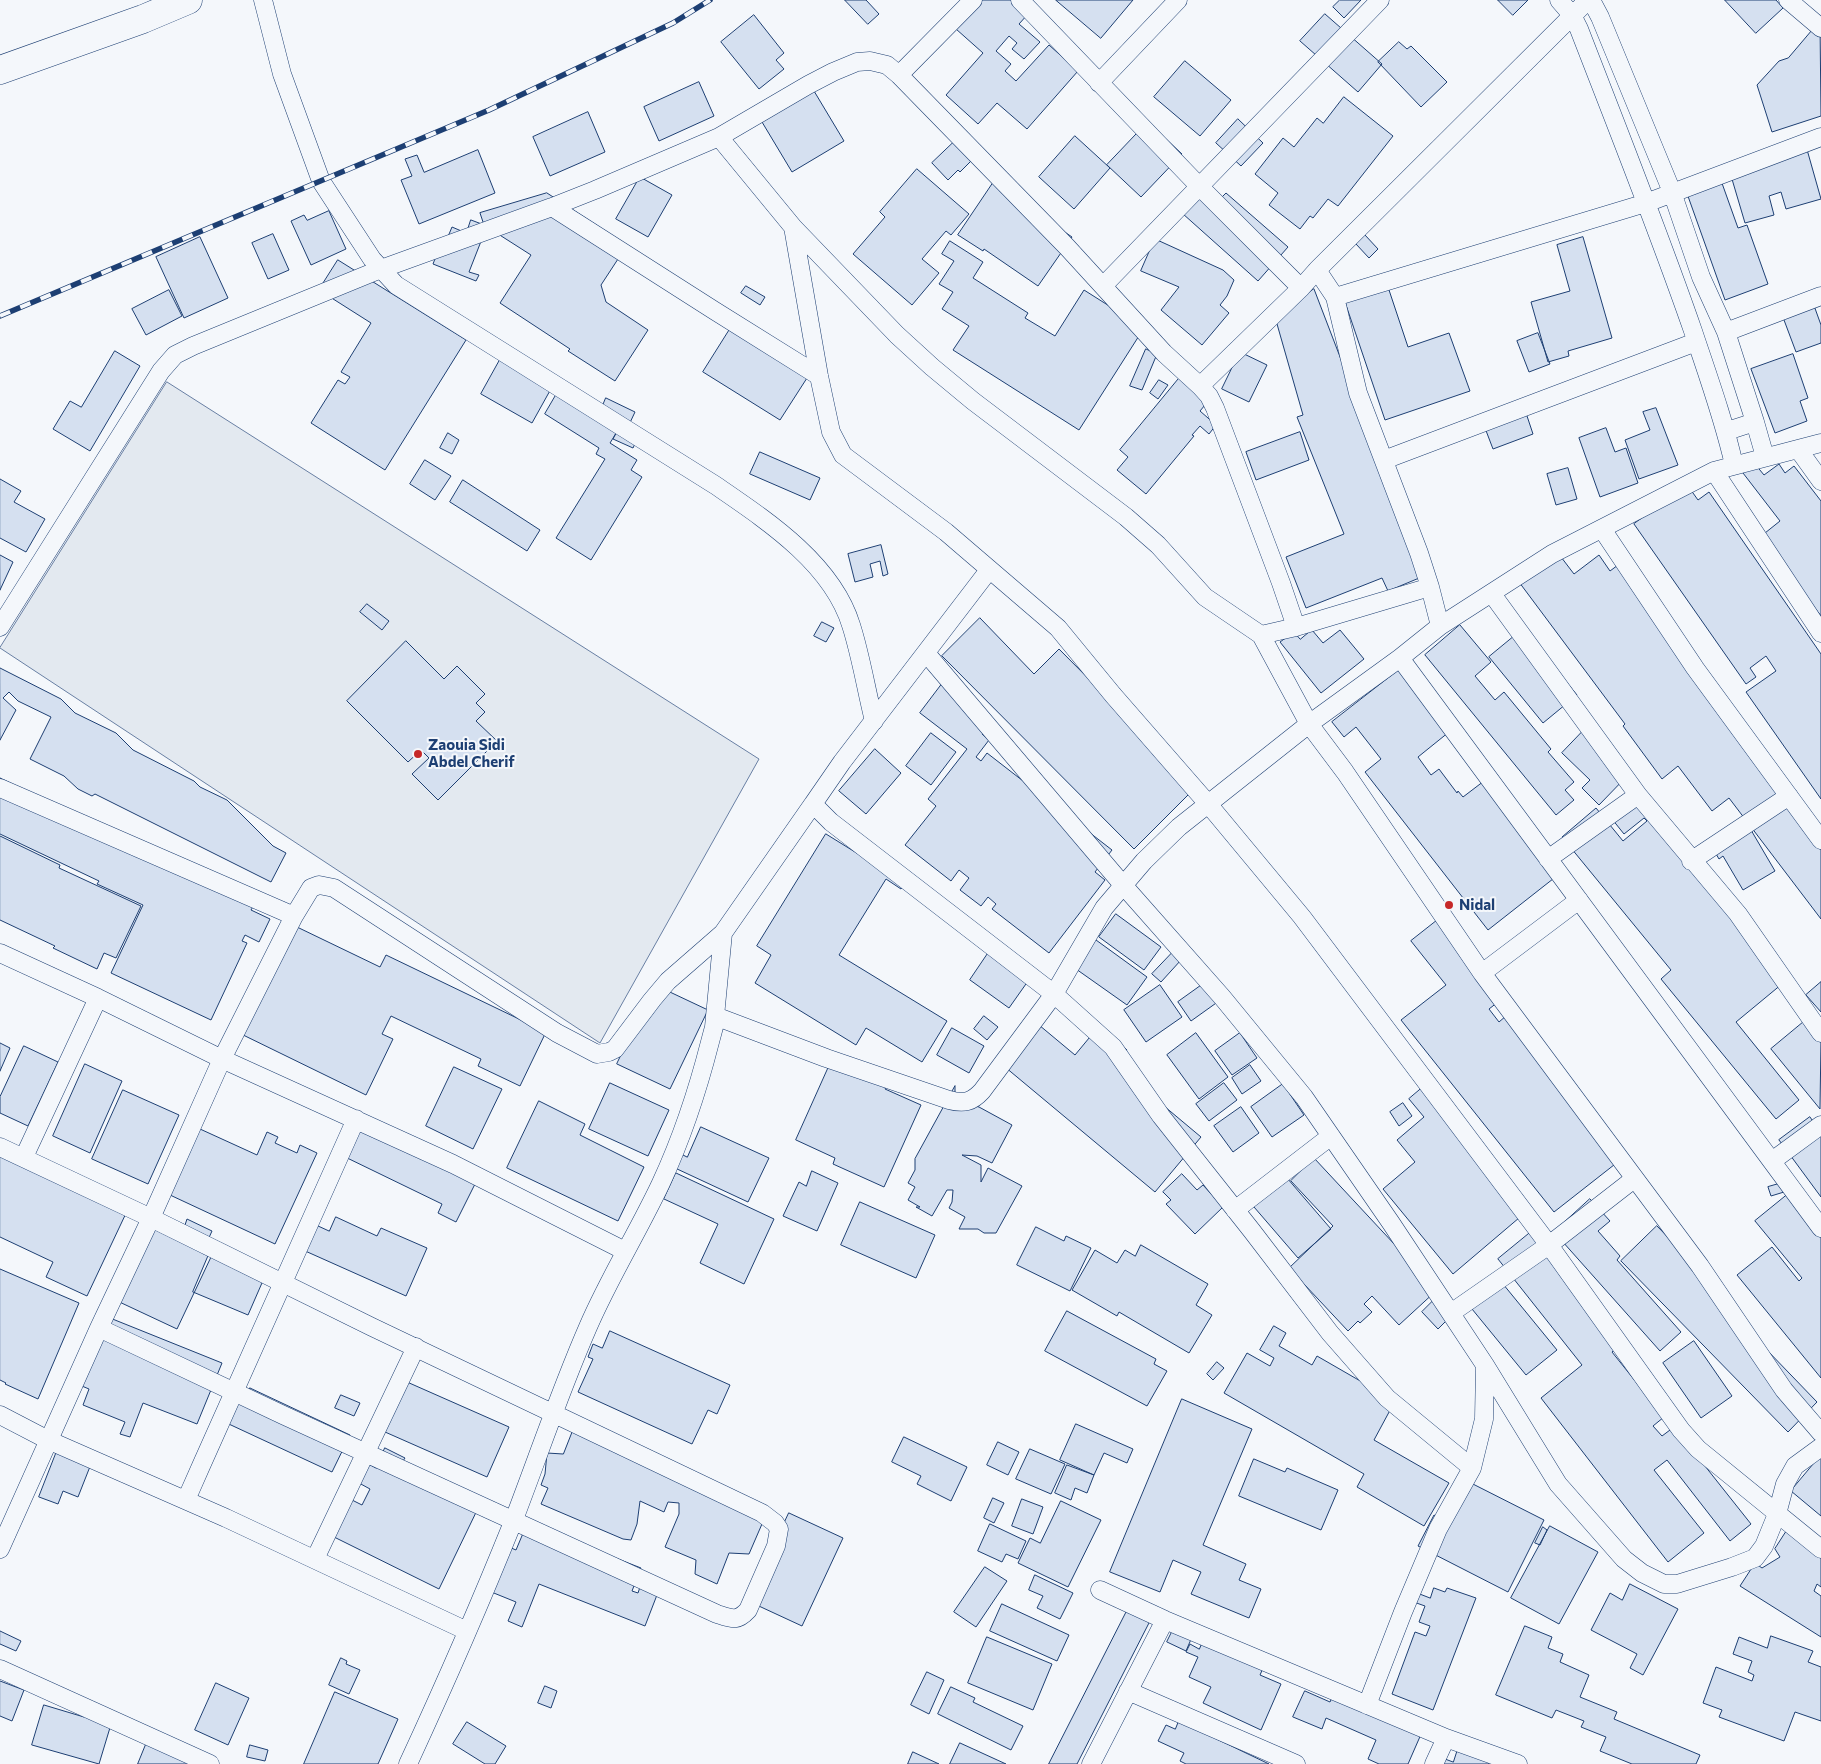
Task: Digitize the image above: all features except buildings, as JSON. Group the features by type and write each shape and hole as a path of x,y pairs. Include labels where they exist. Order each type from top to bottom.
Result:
{"main road":[{"path":"0,70 143,19 188,0"}],"street":[{"path":"263,0 282,74 321,181 360,242 381,269 396,285 715,485 753,511 788,540 816,567 841,602 851,624 874,721"},
{"path":"899,75 973,0"},
{"path":"1020,0 1199,186 1301,288"},
{"path":"1099,83 1178,0"},
{"path":"1103,286 1380,0"},
{"path":"1559,0 1572,15 1646,202 1727,431 1734,466"},
{"path":"1200,386 1301,288 1589,0 1600,17 1672,192 1701,277 1726,332 1765,457"},
{"path":"1788,0 1821,28"},
{"path":"0,627 161,371 175,355 192,346 381,269 552,207 719,137 808,85 857,62 870,61 888,65 899,75 1054,233 1164,353 1209,396 1296,627"},
{"path":"719,137 793,227 897,335 973,401 1126,517 1158,546 1205,597 1261,635 1309,724 1345,772 1482,973 1700,1266 1784,1390 1821,1433"},
{"path":"1334,297 1646,202 1821,137"},
{"path":"552,207 714,312 819,376"},
{"path":"793,227 819,376 831,432 843,455 946,532 1058,628 1302,917 1549,1245 1681,1430 1698,1449 1821,1549"},
{"path":"1317,270 1334,297 1358,392 1430,586 1440,626"},
{"path":"1726,332 1821,296"},
{"path":"1384,460 1696,342"},
{"path":"1727,431 1755,422"},
{"path":"715,1016 912,1088 958,1102 972,1101 1054,994 1079,948 1104,908 1144,861 1172,834 1309,724 1400,658 1440,626 1552,554 1714,471 1821,443"},
{"path":"1798,449 1821,481"},
{"path":"1714,471 1821,633"},
{"path":"1602,529 1694,668 1821,840"},
{"path":"0,1549 222,1059 294,916 311,888 319,885 334,888 557,1033 597,1054 609,1052 668,981 723,933 813,804 989,570"},
{"path":"1261,635 1296,627 1430,586"},
{"path":"1492,594 1638,795 1691,861 1738,914 1821,1033"},
{"path":"926,653 1123,885 1228,1005 1304,1097 1451,1313 1558,1484 1624,1559 1642,1573 1664,1584 1677,1584 1724,1570 1755,1558 1764,1546 1777,1514 1785,1484 1795,1466 1821,1447"},
{"path":"1400,658 1821,1228"},
{"path":"0,788 294,916"},
{"path":"1548,859 1638,795"},
{"path":"1691,861 1789,796"},
{"path":"813,804 839,828 1054,994 1112,1047 1161,1116 1330,1333 1387,1398 1472,1468"},
{"path":"1482,973 1579,900"},
{"path":"408,1764 467,1631 513,1520 553,1412 588,1327 625,1251 661,1184 673,1154 705,1062 715,1016 723,933"},
{"path":"0,953 98,998 222,1059 452,1164 625,1251"},
{"path":"24,1157 98,998"},
{"path":"186,1500 356,1119"},
{"path":"1772,1161 1821,1125"},
{"path":"1235,1210 1331,1136"},
{"path":"0,1147 762,1513 775,1523 778,1529 776,1546 748,1610 742,1617 737,1619 717,1614 99,1328"},
{"path":"1451,1313 1549,1245 1634,1179"},
{"path":"315,1559 416,1347"},
{"path":"1367,1705 1403,1612 1438,1530 1472,1468 1484,1419 1485,1365"},
{"path":"0,1415 48,1440 186,1500 467,1631"},
{"path":"1100,1590 1165,1620 1446,1738 1518,1764"},
{"path":"1091,1764 1165,1620"},
{"path":"0,1669 210,1764"},
{"path":"1128,1692 1296,1764"},
{"path":"1434,1764 1446,1738"}],"shaded area":[{"path":"167,382 759,759 600,1043 0,648"}],"railway":[{"path":"0,316 489,110 673,23 710,0"}],"place":[{"name":"Zaouia Sidi Abdel Cherif","path":"418,754"},
{"name":"Nidal","path":"1449,905"}]}
